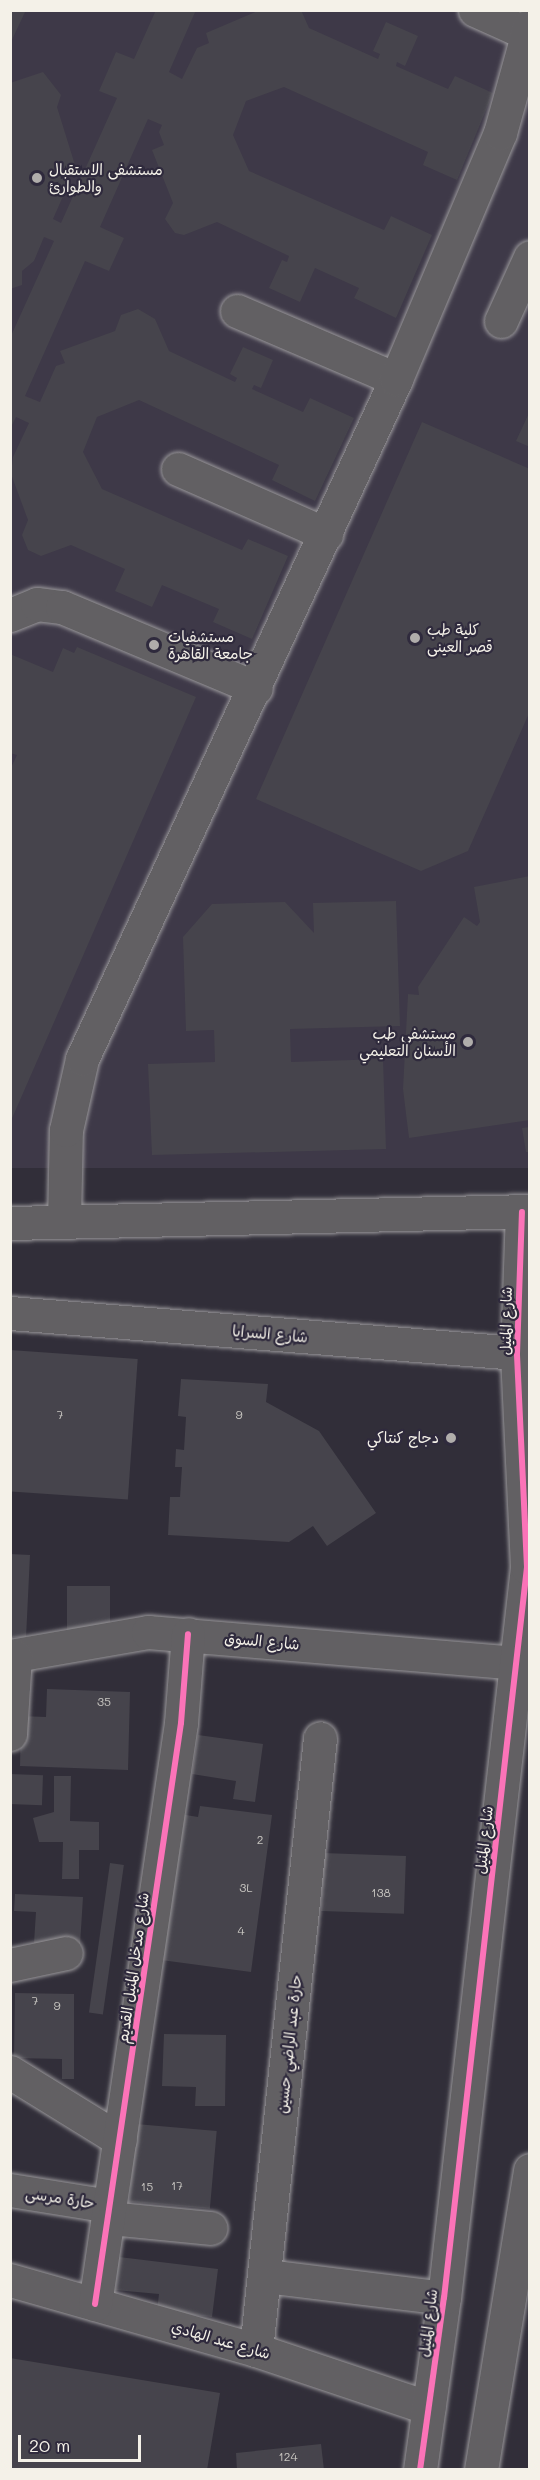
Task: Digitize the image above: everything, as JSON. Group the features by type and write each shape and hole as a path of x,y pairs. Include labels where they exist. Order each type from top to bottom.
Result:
{"street":[{"path":"64,1222 66,1130 82,1059 326,534 522,91 524,23 476,10"},
{"path":"501,321 530,257"},
{"path":"237,311 396,379"},
{"path":"178,469 326,534"},
{"path":"10,615 37,604 62,607 256,688"},
{"path":"10,1223 526,1211"},
{"name":"شارع المنيل","path":"420,2469 444,2298 528,1566 523,1354 526,1211"},
{"name":"شارع السرايا","path":"10,1313 523,1354"},
{"name":"شارع السوق","path":"13,1656 148,1632 516,1663"},
{"name":"شارع مدخل المنيل القديم","path":"94,2304 110,2212 181,1723 188,1635"},
{"path":"10,1734 13,1656"},
{"name":"حارة عبد الراضي حسين","path":"256,2350 266,2276 320,1738"},
{"path":"10,1965 66,1953"},
{"path":"10,2072 120,2140"},
{"path":"481,2469 530,2170"},
{"name":"حارة مرسى","path":"10,2190 110,2212 211,2228"},
{"path":"266,2276 444,2298"},
{"name":"شارع عبد الهادي","path":"10,2280 256,2350 429,2408"}],"shaded area":[{"path":"10,11 529,11 529,1168 10,1168"}],"building":[{"path":"10,10 26,10 10,44"},
{"path":"156,10 196,10 169,72 182,79 197,48 209,43 206,33 260,10 301,10 309,28 378,59 380,54 373,51 386,22 418,36 405,66 397,62 396,66 448,89 455,76 493,93 457,180 423,165 428,152 284,87 246,101 233,135 249,171 384,230 391,216 432,235 396,318 354,298 359,288 315,268 300,302 269,288 282,260 287,262 289,256 217,222 184,235 175,233 165,219 173,203 152,150 164,145 159,132 162,125 148,119 100,227 124,238 109,271 85,261 25,396 40,402 56,366 65,363 60,351 115,331 121,315 138,309 155,319 169,351 235,382 237,378 230,374 243,347 273,360 261,388 254,385 252,389 303,412 310,398 354,418 315,501 272,480 279,465 139,400 97,417 83,452 102,489 242,550 248,539 288,556 252,639 213,622 219,609 162,585 152,607 115,591 125,569 71,545 41,556 28,550 22,535 28,520 11,474 13,457 29,423 16,417 10,429 10,338 54,241 44,237 34,261 22,271 22,285 10,289 10,83 43,72 61,95 57,107 75,165 61,171 68,185 53,219 61,223 117,98 99,91 116,52 134,59"},
{"path":"530,411 530,447 516,441"},
{"path":"422,422 530,469 530,711 468,851 421,871 256,799"},
{"path":"77,647 196,697 10,1123 10,770 17,755 10,753 10,654 53,672 63,648 74,653"},
{"name":"مستشفى طب الأسنان التعليمي","path":"530,876 530,1120 409,1138 403,1089 408,994 419,995 418,987 464,917 477,926 480,922 474,887"},
{"path":"396,901 400,1026 290,1029 291,1062 383,1059 386,1149 152,1155 148,1064 215,1062 214,1030 186,1031 183,937 212,904 285,902 314,933 313,903"},
{"path":"530,1127 530,1152 526,1152 522,1128"},
{"path":"10,1350 138,1359 128,1500 10,1491"},
{"path":"181,1379 268,1384 266,1402 319,1431 376,1513 327,1546 313,1526 289,1542 168,1535 170,1497 180,1497 182,1467 175,1467 176,1449 184,1450 186,1417 178,1416"},
{"path":"10,1554 30,1555 26,1638 13,1637 12,1648"},
{"path":"67,1586 110,1586 110,1630 67,1630"},
{"path":"47,1689 130,1692 128,1770 20,1766 21,1716 46,1717"},
{"path":"198,1735 263,1744 255,1802 233,1799 236,1781 192,1774"},
{"path":"10,1774 43,1775 42,1805 10,1804"},
{"path":"54,1776 71,1776 70,1821 99,1822 99,1850 79,1850 79,1879 62,1879 63,1842 39,1842 33,1818 54,1812"},
{"path":"200,1806 272,1815 251,1972 161,1960 180,1814 198,1817"},
{"path":"323,1853 406,1856 404,1914 321,1911"},
{"path":"110,1863 124,1865 103,2014 89,2013"},
{"path":"15,1894 83,1897 80,1945 34,1943 36,1912 14,1911"},
{"path":"15,1993 74,1994 74,2079 62,2079 62,2059 14,2058"},
{"path":"164,2034 226,2035 225,2106 195,2106 196,2087 162,2086"},
{"path":"136,2124 217,2131 210,2209 129,2202"},
{"path":"119,2257 218,2269 212,2317 157,2311 159,2294 115,2290"},
{"path":"10,2358 220,2393 207,2470 10,2470"},
{"path":"321,2444 324,2470 237,2470 236,2453"}],"cycle path":[{"path":"420,2470 444,2298 527,1567 517,1354 522,1212"},
{"path":"95,2304 181,1723 188,1634"}],"place":[{"name":"مستشفى الاستقبال والطوارئ","path":"37,178"},
{"name":"كلية طب قصر العينى","path":"415,638"},
{"name":"مستشفيات جامعة القاهرة","path":"154,645"},
{"name":"مستشفى طب الأسنان التعليمي","path":"468,1042"},
{"name":"دجاج كنتاكي","path":"451,1438"}]}
